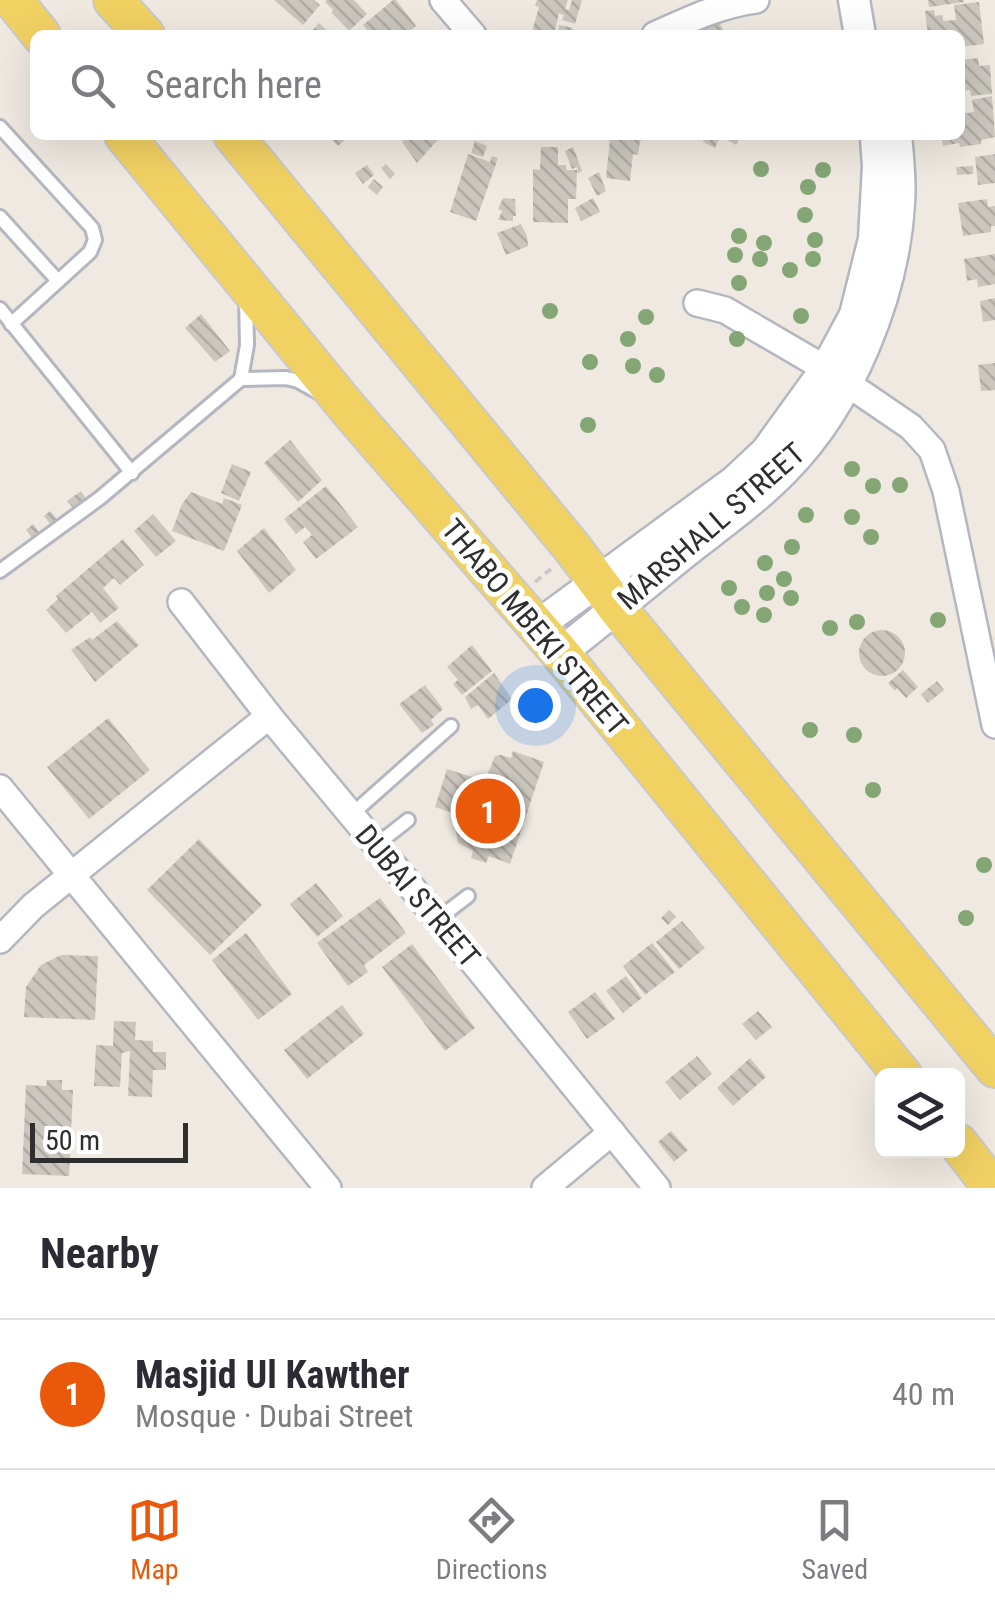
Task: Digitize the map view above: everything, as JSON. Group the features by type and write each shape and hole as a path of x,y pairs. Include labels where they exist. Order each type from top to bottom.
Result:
{"main road":[{"path":"13,0 38,30"},
{"path":"114,0 141,30"},
{"name":"THABO MBEKI STREET","path":"128,140 350,411 537,627 896,1068"},
{"path":"237,140 995,1068"},
{"path":"965,1152 993,1188"}],"street":[{"path":"443,0 469,30"},
{"path":"666,30 716,8 756,0"},
{"path":"854,0 859,30"},
{"path":"874,0 879,30"},
{"name":"MARSHALL STREET","path":"836,377 874,239 876,140"},
{"name":"MARSHALL STREET","path":"537,627 608,595 706,502 766,452 836,377 879,308 900,202 896,140"},
{"path":"697,303 725,310 836,377 912,426 932,450 946,491 995,725"},
{"name":"DUBAI STREET","path":"181,602 269,716 657,1188"},
{"path":"0,940 33,906 269,716"},
{"path":"0,788 328,1188"},
{"path":"545,1188 612,1132"}],"lane":[{"path":"0,127 92,228 95,240 90,252 12,324"},
{"path":"0,217 58,281"},
{"path":"241,379 246,345 246,284"},
{"path":"0,309 132,473"},
{"path":"0,571 132,473 241,379 298,381 350,411"},
{"path":"352,815 451,726"},
{"path":"376,845 408,820"},
{"path":"438,919 468,896"}],"path":[{"path":"537,627 574,550"}],"building":[{"path":"274,0 314,0 320,5 303,25"},
{"path":"354,0 367,14 348,30 325,2"},
{"path":"396,0 416,26 411,30 367,30 363,25"},
{"path":"537,0 568,0 565,9 569,10 572,0 582,0 575,24 562,20 564,15 559,13 555,30 532,30 539,7 535,6"},
{"path":"928,0 963,0 964,2 929,7"},
{"path":"979,2 984,44 965,46 965,30 927,30 925,11 943,15 943,21 956,20 954,5"},
{"path":"719,22 723,30 703,30"},
{"path":"978,58 979,66 990,65 992,94 971,96 970,90 965,90 965,60"},
{"path":"992,96 995,137 981,140 981,144 943,146 942,140 965,140 965,113 974,112 972,100"},
{"path":"404,140 438,140 417,163"},
{"path":"610,140 643,140 638,155 633,154 630,181 606,178"},
{"path":"704,140 718,140 715,148"},
{"path":"475,141 487,146 483,157 471,153"},
{"path":"541,147 558,147 558,165 577,170 576,199 568,199 568,223 533,222 533,169 540,170"},
{"path":"573,147 582,171 578,173 577,167 572,169 565,151"},
{"path":"468,154 490,162 492,156 498,158 476,221 450,212"},
{"path":"995,154 995,183 978,185 975,157"},
{"path":"386,164 395,174 390,179 381,168"},
{"path":"367,165 374,175 363,184 355,173"},
{"path":"973,166 973,174 957,175 956,167"},
{"path":"599,172 606,191 597,196 588,178"},
{"path":"374,179 383,187 377,195 368,187"},
{"path":"503,198 515,199 513,221 498,220"},
{"path":"593,198 600,212 581,221 575,208"},
{"path":"987,199 988,207 995,206 995,226 991,226 991,232 963,236 958,203"},
{"path":"521,224 528,246 506,255 497,233"},
{"path":"995,254 995,284 978,287 977,279 967,281 964,259"},
{"path":"995,298 995,320 983,322 980,301"},
{"path":"201,314 230,351 215,362 185,328"},
{"path":"995,363 995,390 981,391 978,365"},
{"path":"290,440 322,480 298,502 264,463"},
{"path":"232,464 251,472 239,501 221,493"},
{"path":"326,486 358,527 316,559 303,542 312,535 305,527 296,534 284,519"},
{"path":"81,491 87,500 74,509 67,501"},
{"path":"191,492 222,504 224,498 242,505 224,551 172,531"},
{"path":"50,511 58,520 51,525 44,516"},
{"path":"153,514 176,541 156,557 134,531"},
{"path":"33,524 40,533 33,539 26,530"},
{"path":"264,528 296,570 269,593 237,551"},
{"path":"123,539 144,565 120,585 114,578 103,588 119,608 100,623 92,612 66,633 46,610 58,599 56,596"},
{"path":"117,621 139,645 95,682 71,650"},
{"path":"882,630 898,637 905,653 898,669 882,676 866,669 859,653 866,637"},
{"path":"472,645 492,671 462,695 453,684 458,680 447,667"},
{"path":"903,670 918,687 906,698 888,683"},
{"path":"494,673 512,699 488,719 478,705 471,709 465,697"},
{"path":"937,681 944,690 928,703 921,694"},
{"path":"425,685 443,709 431,720 434,725 422,733 399,704"},
{"path":"108,718 150,770 89,819 47,767"},
{"path":"513,751 544,762 510,864 489,856 486,863 471,858 473,851 458,843 456,831 461,816 435,807 447,769 485,781 495,756 511,758"},
{"path":"199,839 262,905 210,955 147,890"},
{"path":"316,883 343,916 317,937 290,904"},
{"path":"380,898 406,933 364,965 368,972 348,986 317,943"},
{"path":"669,910 676,917 668,925 661,918"},
{"path":"682,921 705,948 679,969 656,942"},
{"path":"246,933 292,994 258,1020 212,960"},
{"path":"652,943 675,972 645,995 623,966"},
{"path":"412,944 475,1028 445,1051 382,967"},
{"path":"61,955 98,956 95,1020 24,1017 26,987 41,965"},
{"path":"626,976 642,998 623,1013 606,991"},
{"path":"595,992 615,1019 587,1039 568,1012"},
{"path":"342,1005 364,1034 307,1079 284,1050"},
{"path":"758,1011 772,1027 756,1040 742,1024"},
{"path":"114,1021 136,1022 135,1040 153,1041 153,1052 166,1052 166,1070 153,1070 152,1097 128,1096 130,1051 122,1053 120,1087 94,1086 96,1045 113,1046"},
{"path":"697,1056 712,1074 680,1100 665,1082"},
{"path":"750,1058 766,1077 733,1106 717,1088"},
{"path":"47,1080 62,1080 62,1090 73,1090 69,1176 22,1174 26,1085 46,1086"},
{"path":"671,1131 688,1150 674,1162 658,1142"}],"place":[{"name":"Masjid Ul Kawther","path":"488,811"}]}
